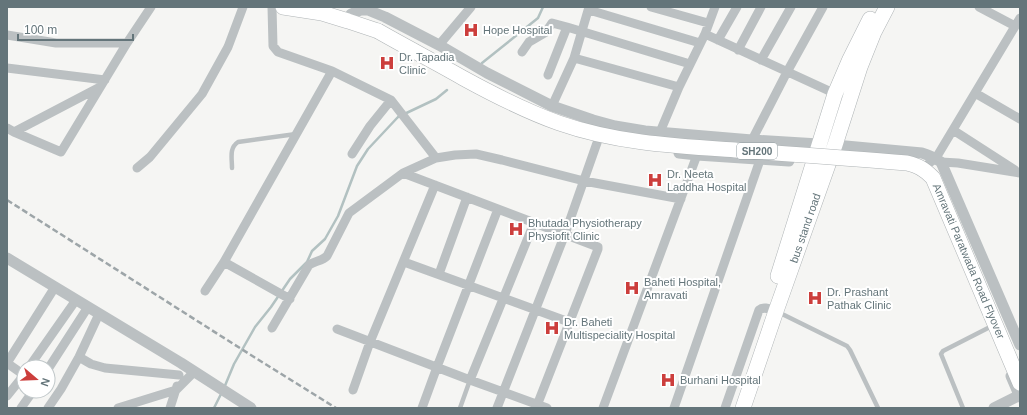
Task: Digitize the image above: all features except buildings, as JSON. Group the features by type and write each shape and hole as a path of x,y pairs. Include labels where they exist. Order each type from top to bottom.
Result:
{"main road":[{"path":"283,7 349,18"},
{"path":"328,7 349,18"},
{"path":"842,97 850,59 876,7"},
{"path":"842,97 863,60 874,32 887,7"},
{"name":"Amravati Paratwada Road Flyover","path":"349,18 380,29 525,102 550,112 614,132 674,139 908,155 922,160 933,168 939,175 944,185 982,280 1020,365"},
{"name":"Amravati Paratwada Road Flyover","path":"380,29 500,98 532,113 589,132 632,141 666,145 827,156 907,163 919,166 933,178 1020,393"},
{"name":"bus stand road","path":"821,163 819,144 842,97"},
{"name":"bus stand road","path":"771,312 821,163 835,146 842,97"},
{"path":"734,408 771,312"},
{"path":"743,408 771,312"}],"street":[{"path":"11,130 61,152 151,7"},
{"path":"137,168 150,157 202,94 228,47 243,7"},
{"path":"272,7 273,46 278,52 332,71 392,101 405,120 436,158"},
{"path":"439,45 471,7"},
{"path":"651,7 708,23"},
{"path":"660,132 679,87 705,34 714,7"},
{"path":"718,40 737,7"},
{"path":"738,50 762,7"},
{"path":"761,60 790,7"},
{"path":"752,140 823,7"},
{"path":"918,172 939,160 953,130 1018,22 980,7"},
{"path":"994,408 1020,393 990,327 929,181 923,174 912,170 697,155 620,145 561,130 526,117 477,93 445,74 353,26 349,18 361,10 368,8 439,45 487,73 552,106 615,126 660,132 922,153 939,160 1019,172"},
{"path":"552,106 574,58 589,8 700,43"},
{"path":"522,52 529,42 546,32 552,23 690,64"},
{"path":"548,75 567,27"},
{"path":"705,34 842,97"},
{"path":"7,35 56,42 127,44"},
{"path":"574,58 679,87"},
{"path":"7,68 103,83"},
{"path":"206,291 224,262 332,71"},
{"path":"11,130 103,83"},
{"path":"975,94 1020,119"},
{"path":"352,154 370,126 392,101"},
{"path":"953,130 1019,172"},
{"path":"497,408 565,234 598,140"},
{"path":"272,328 288,298 310,265 313,262 326,257 349,213 403,173 436,158 476,154 584,181 681,198"},
{"path":"603,408 697,155"},
{"path":"674,408 760,160"},
{"path":"939,160 1020,345"},
{"path":"403,173 596,246 598,249 537,406"},
{"path":"353,390 370,342 435,185"},
{"path":"439,274 467,197"},
{"path":"422,408 498,209"},
{"path":"470,380 534,223"},
{"path":"7,258 181,363 249,407"},
{"path":"224,262 288,298"},
{"path":"404,262 569,322"},
{"path":"16,369 7,363 55,287"},
{"path":"35,359 76,300"},
{"path":"54,359 88,307"},
{"path":"725,408 759,310 771,312"},
{"path":"48,408 79,358 99,314"},
{"path":"337,329 537,406 547,408"},
{"path":"79,358 91,364 105,368 179,375"},
{"path":"170,408 176,390 181,363"},
{"path":"118,408 176,390 194,372"},
{"path":"7,396 16,385"},
{"path":"21,408 27,399"}],"lane":[{"path":"232,168 231,151 234,145 238,142 296,134"},
{"path":"771,312 847,346 878,408"},
{"path":"963,408 941,352 990,327"},
{"path":"460,408 470,380"}],"waterway":[{"path":"482,63 538,18 543,7"},
{"path":"224,388 234,364 255,327 290,279 307,262 312,251 325,239 338,216 357,166 368,149 398,117 436,99 447,90"},
{"path":"214,408 222,392"}],"railway":[{"path":"7,200 336,408"}],"place":[{"name":"Hope Hospital","path":"471,30"},
{"name":"Dr. Tapadia Clinic","path":"387,63"},
{"name":"Dr. Neeta Laddha Hospital","path":"655,180"},
{"name":"Bhutada Physiotherapy Physiofit Clinic","path":"516,229"},
{"name":"Baheti Hospital, Amravati","path":"632,288"},
{"name":"Dr. Prashant Pathak Clinic","path":"815,298"},
{"name":"Dr. Baheti Multispeciality Hospital","path":"552,328"},
{"name":"Burhani Hospital","path":"668,380"}]}
